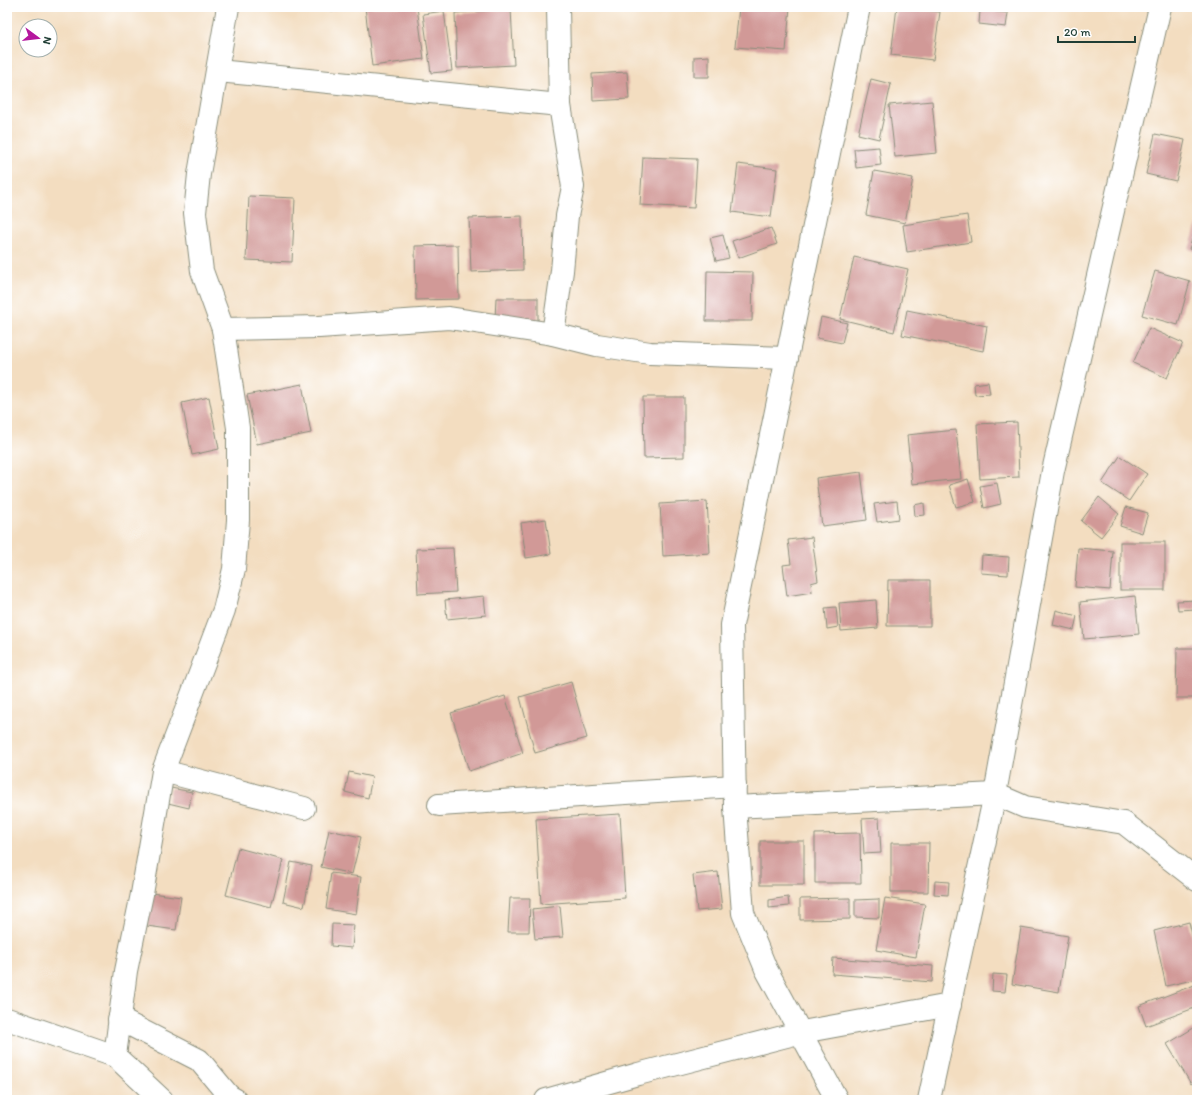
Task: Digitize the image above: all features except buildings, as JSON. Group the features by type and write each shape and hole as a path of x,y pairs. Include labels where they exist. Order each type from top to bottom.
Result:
{"street":[{"path":"114,1056 126,971 142,894 162,771 224,610 234,569 238,520 238,428 223,328 202,271 195,213 199,174 228,7"},
{"path":"553,334 562,272 567,216 573,188 560,104 558,7"},
{"path":"837,1100 802,1032 766,969 743,914 735,796 732,625 859,7"},
{"path":"929,1100 995,794 1054,471 1160,7"},
{"path":"218,71 560,104"},
{"path":"223,328 319,327 449,318 553,334 597,346 650,353 787,358"},
{"path":"162,771 304,808"},
{"path":"439,805 735,796 995,794 1025,807 1124,823 1197,880"},
{"path":"546,1100 638,1074 802,1032 950,1005"},
{"path":"7,1019 114,1056 155,1097"},
{"path":"120,1019 199,1060 229,1096 236,1100"}]}
